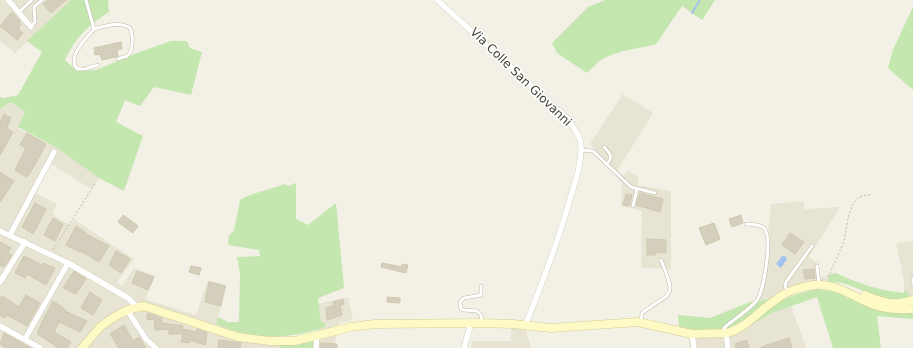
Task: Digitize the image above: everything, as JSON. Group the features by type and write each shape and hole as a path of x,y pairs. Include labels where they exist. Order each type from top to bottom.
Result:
{"main road":[{"path":"82,348 100,328 112,319 127,310 144,306 151,307 238,337 269,341 295,341 351,327 375,324 482,323 552,328 641,322 692,334 726,333 731,332 750,321 773,301 788,293 800,288 821,285 834,287 844,286 889,304 909,302 913,300"},
{"path":"834,287 873,305 890,309 913,310"}],"street":[{"path":"8,0 31,27"},
{"name":"Via Colle San Giovanni","path":"437,0 567,118 577,133 581,145 578,173 560,233 544,280 525,326"},
{"path":"10,236 54,152"},
{"path":"0,231 68,263 128,298 137,307"},
{"path":"0,282 25,242"},
{"path":"25,339 68,263"},
{"path":"127,310 146,340 156,348"},
{"path":"464,348 471,323"},
{"path":"0,326 40,348"},
{"path":"726,333 728,348"},
{"path":"692,334 694,348"},
{"path":"316,348 318,335"}],"lane":[{"path":"18,12 32,0"},
{"path":"31,27 35,22 34,7 42,0"},
{"path":"86,0 94,29"},
{"path":"98,65 80,69 76,68 73,63 74,56 94,29 117,25 125,25 130,28 132,38 129,53 118,59"},
{"path":"604,147 611,156 606,164"},
{"path":"580,150 593,151 630,187 655,193"},
{"path":"633,206 637,189"},
{"path":"726,333 724,328 757,300 766,267 768,244 766,232 760,225 746,224"},
{"path":"788,293 785,286 786,282 812,246"},
{"path":"641,322 642,313 664,299 670,290 670,280 660,260"},
{"path":"817,266 821,285"},
{"path":"481,286 481,295 464,298 460,302 460,306 463,310 477,311 480,313 482,323"}],"path":[{"path":"51,254 96,182"},
{"path":"821,285 844,242 848,218 853,204 859,197 872,194"}],"shaded area":[{"path":"0,0 71,0 15,53 0,41"},
{"path":"623,94 653,113 617,171 623,176 628,171 639,177 637,185 671,191 671,269 641,268 642,211 621,206 622,183 590,144"},
{"path":"11,102 25,112 18,128 54,146 99,178 91,189 51,164 36,193 57,204 52,214 70,225 74,219 134,259 117,282 122,286 134,268 155,276 145,299 196,315 208,280 227,285 216,324 252,335 278,337 282,344 280,348 0,348 0,109"},
{"path":"804,201 804,209 840,207 809,257 818,263 820,278 830,274 827,282 772,300 757,301 764,278 770,236 768,233 771,204"},
{"path":"913,241 913,297 910,299 908,291 904,291 904,281 896,243"},
{"path":"348,297 353,320 339,323 334,348 314,348 317,330 326,327 321,322 318,304"},
{"path":"791,306 806,348 690,348 688,336 748,327 772,313"},
{"path":"512,328 526,330 531,348 471,348 472,341 510,341"}],"green space":[{"path":"71,0 108,0 109,12 88,27 73,45 65,60 77,71 96,70 134,54 171,41 187,41 190,48 202,52 191,95 154,87 140,106 125,100 116,122 143,136 124,191 99,178 54,146 18,127 25,112 11,102 0,109 0,97 4,98 18,95 42,52 27,41"},
{"path":"605,0 715,0 702,20 682,6 656,44 610,55 595,65 587,73 557,53 552,43 588,7"},
{"path":"913,7 913,90 888,68 893,50"},
{"path":"296,183 296,219 308,225 336,203 344,288 318,298 321,322 325,323 326,327 297,334 271,336 244,333 216,324 218,317 228,322 239,322 240,274 237,257 260,256 259,250 228,245 229,235 234,231 240,200 250,195 285,184 288,186"},
{"path":"836,273 877,288 904,293 904,291 908,291 910,299 885,299 844,283 827,282 830,274"},
{"path":"817,289 835,292 876,310 913,312 913,319 877,316 881,348 833,348 817,297 772,313 748,327 688,336 679,326 678,315 710,318 750,302 770,299 779,301"},
{"path":"316,338 314,348 280,348 282,344"}],"water":[{"path":"782,256 785,256 787,259 781,268 776,264"}],"building":[{"path":"48,0 66,0 51,13 43,4"},
{"path":"12,12 20,21 19,22 21,24 18,28 23,33 17,40 0,26"},
{"path":"121,42 122,49 117,50 118,56 116,57 102,60 100,54 95,55 94,48"},
{"path":"4,114 11,118 7,128 13,132 0,155 0,122"},
{"path":"27,133 46,144 27,177 15,170 26,148 20,145"},
{"path":"0,172 14,181 0,202"},
{"path":"640,193 663,199 660,212 636,205"},
{"path":"626,194 632,195 629,206 623,205"},
{"path":"35,203 46,209 33,234 22,227"},
{"path":"123,215 138,226 133,233 118,222"},
{"path":"741,215 743,223 732,227 729,219"},
{"path":"53,218 63,224 55,241 44,235"},
{"path":"714,223 720,239 706,245 699,228"},
{"path":"76,226 90,236 109,246 99,262 81,251 80,252 66,245"},
{"path":"790,233 804,242 795,254 782,245"},
{"path":"647,239 666,240 666,253 655,252 655,255 647,255"},
{"path":"0,242 11,248 8,252 12,255 4,267 0,265"},
{"path":"116,251 130,259 121,273 109,265"},
{"path":"24,256 42,265 43,263 55,268 46,285 27,274 25,278 15,273"},
{"path":"382,263 402,267 402,264 408,265 406,273 381,267"},
{"path":"191,266 201,268 199,275 189,272"},
{"path":"814,269 815,278 805,279 803,270"},
{"path":"74,271 86,279 76,294 63,288"},
{"path":"137,271 154,277 148,290 132,283"},
{"path":"209,282 225,286 221,306 205,302"},
{"path":"90,292 102,300 93,315 81,308"},
{"path":"26,295 40,303 27,326 7,315 5,318 0,315 0,299 2,296 19,307"},
{"path":"387,297 400,298 400,303 387,302"},
{"path":"343,299 344,304 340,305 342,315 327,320 326,308 334,306 333,302"},
{"path":"53,301 66,310 65,311 87,321 80,332 59,322 54,332 71,342 67,348 59,348 37,334"},
{"path":"147,313 162,318 162,323 183,326 182,329 196,332 197,329 207,333 205,345 190,340 190,343 181,342 183,334 169,334 169,329 155,330 154,319 147,320"},
{"path":"124,325 133,341 139,337 146,348 119,348 110,334"},
{"path":"4,333 31,348 6,348 0,344"},
{"path":"789,338 792,348 761,348 761,347"},
{"path":"219,340 241,343 240,348 218,348"},
{"path":"747,340 749,348 736,348 735,344"},
{"path":"321,343 337,344 337,348 320,348"}],"waterway":[{"path":"692,13 700,0"}]}
